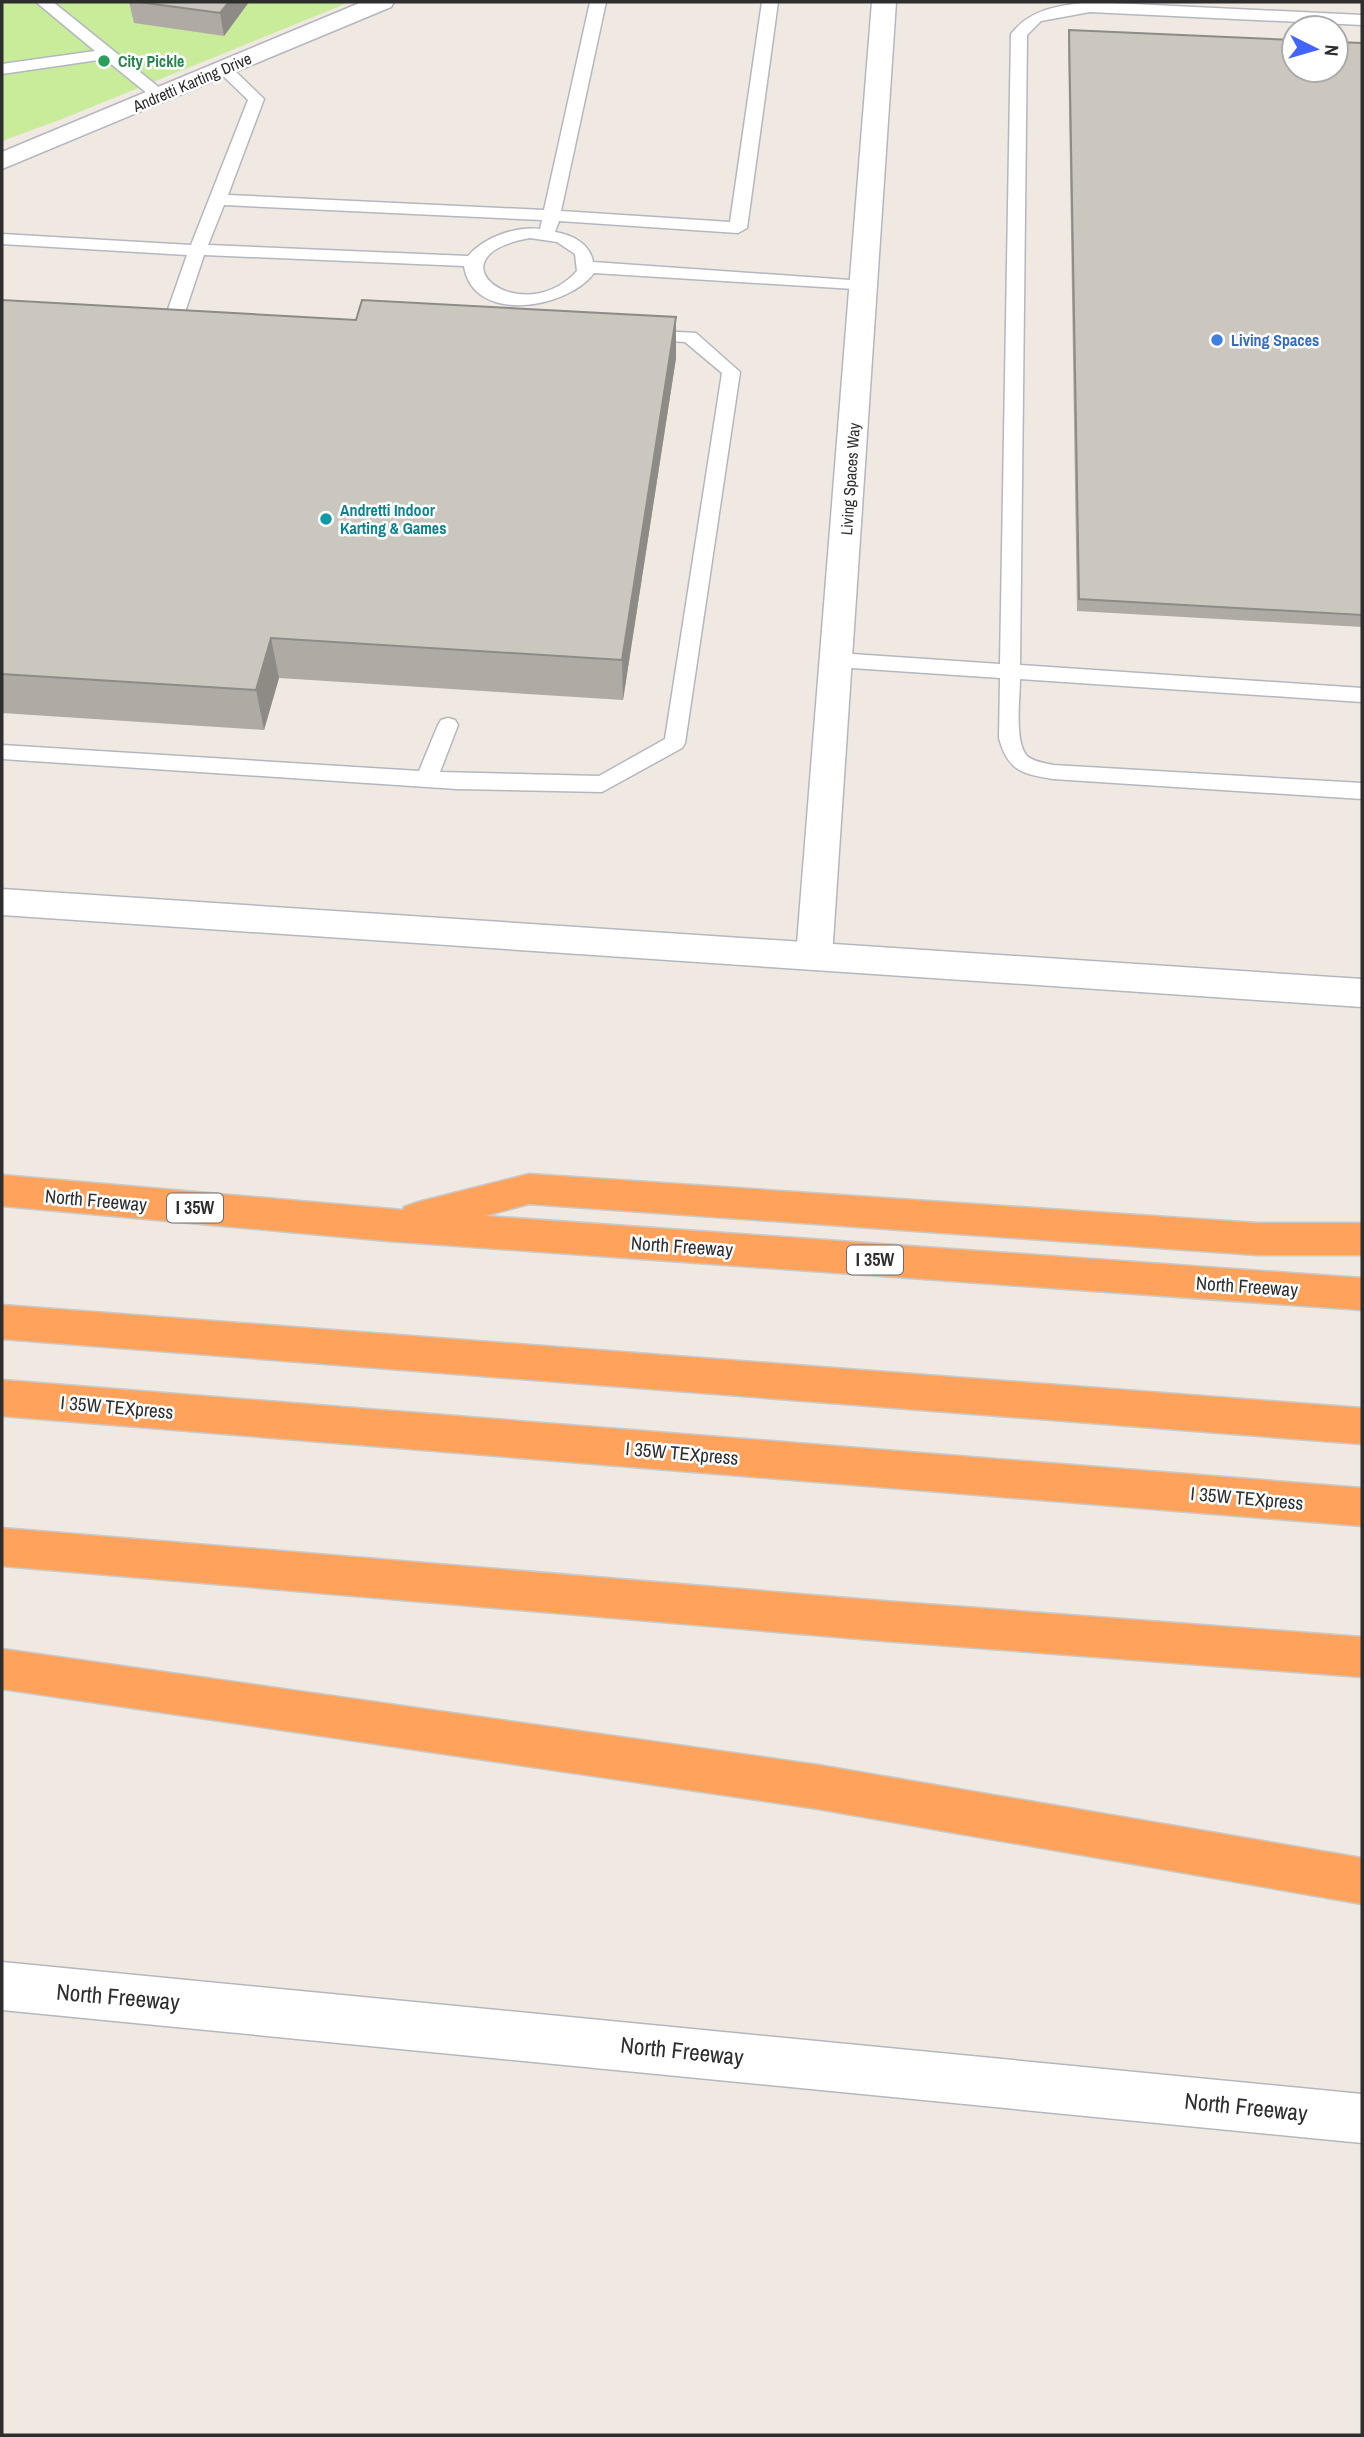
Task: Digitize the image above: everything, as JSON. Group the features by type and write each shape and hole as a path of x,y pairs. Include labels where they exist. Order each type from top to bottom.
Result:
{"highway":[{"path":"388,1226 529,1189 1257,1239 1362,1239"},
{"name":"North Freeway","path":"2,1191 388,1226 1362,1294"},
{"path":"2,1322 1362,1426"},
{"name":"I 35W TEXpress","path":"2,1398 1362,1507"},
{"path":"2,1547 884,1621 1362,1657"},
{"path":"2,1669 818,1787 1362,1881"}],"street":[{"name":"Andretti Karting Drive","path":"2,162 382,2"},
{"name":"Living Spaces Way","path":"814,956 884,2"},
{"path":"2,902 1362,993"},
{"name":"North Freeway","path":"2,1986 1362,2119"}],"lane":[{"path":"44,2 160,96"},
{"path":"547,234 598,2"},
{"path":"218,200 551,215 738,228 770,2"},
{"path":"1362,20 1118,5 1090,6 1059,10 1035,18 1020,34 1009,738 1013,755 1025,767 1053,772 1362,790"},
{"path":"2,69 108,54"},
{"path":"175,315 256,99 224,69"},
{"path":"2,221 20,238"},
{"path":"547,234 574,244 583,253 586,268 579,282 567,290 533,299 506,296 484,287 477,277 475,261 485,247 513,235 547,234"},
{"path":"2,239 20,238 121,247 475,261"},
{"path":"586,268 864,286"},
{"path":"529,320 533,299"},
{"path":"2,752 428,779 602,784 675,743 731,372 690,337 622,334"},
{"path":"837,660 1362,695"},
{"path":"428,779 448,725"}],"green space":[{"name":"City Pickle","path":"2,2 350,2 2,141"}],"building":[{"path":"139,2 229,2 220,13"},
{"name":"Living Spaces","path":"1069,30 1280,39 1280,84 1350,84 1350,43 1362,43 1362,615 1079,599"},
{"name":"Andretti Indoor Karting & Games","path":"2,300 356,320 362,300 676,317 622,660 271,638 256,690 2,674"}],"place":[{"name":"City Pickle","path":"104,61"},
{"name":"Living Spaces","path":"1217,340"},
{"name":"Andretti Indoor Karting & Games","path":"326,519"}]}
